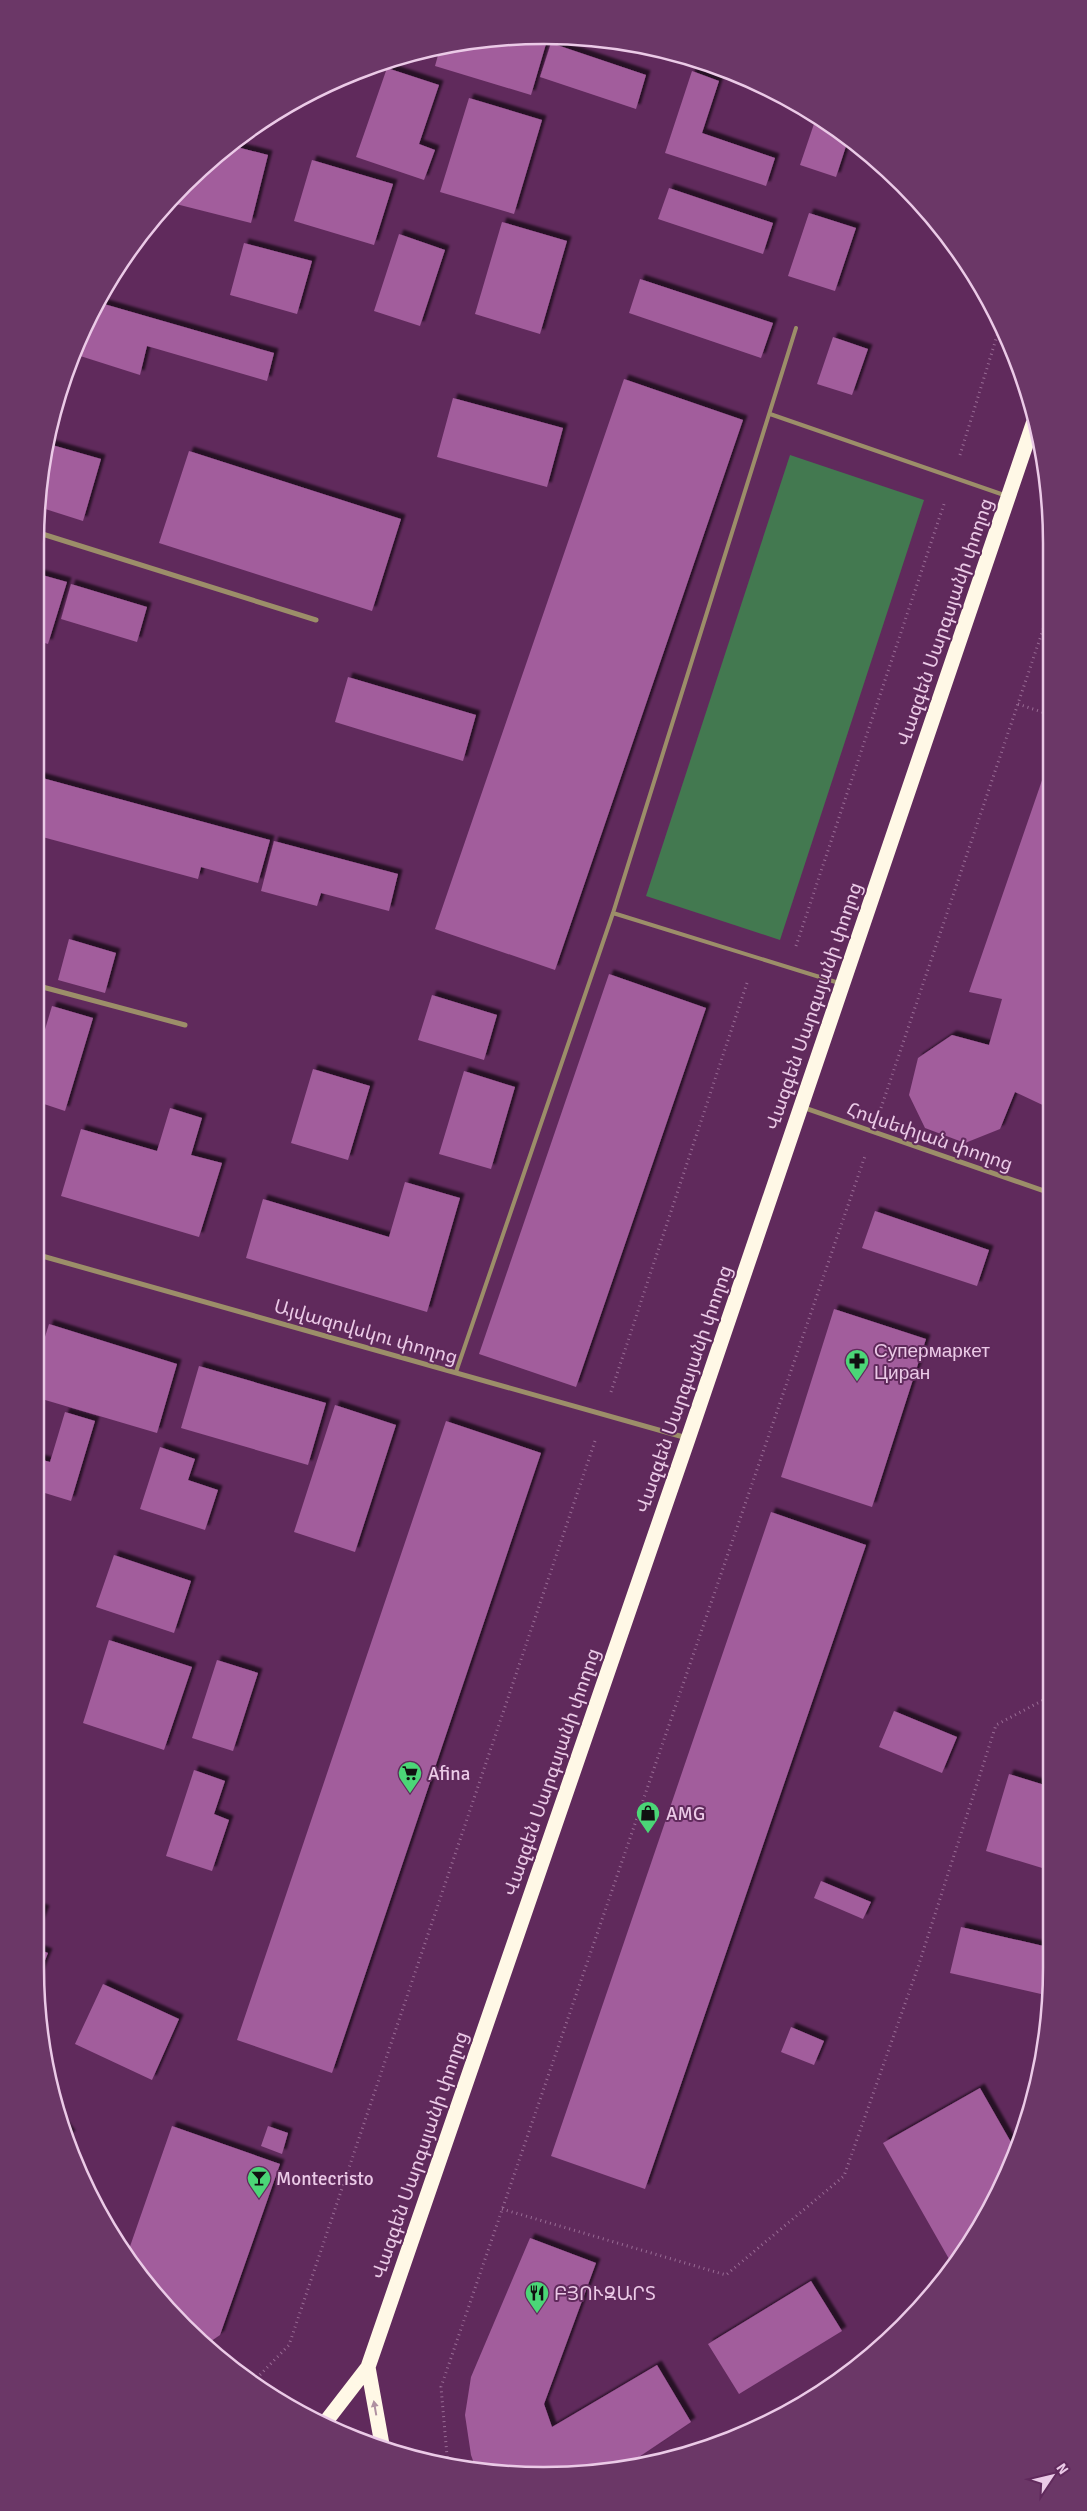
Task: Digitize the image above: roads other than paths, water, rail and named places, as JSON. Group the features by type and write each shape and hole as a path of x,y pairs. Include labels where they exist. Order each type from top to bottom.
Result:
{"highway":[{"name":"Վազգեն Սարգսյանի փողոց","path":"328,2419 368,2367 688,1439 841,984 1030,432"},
{"name":"Վազգեն Սարգսյանի փողոց","path":"368,2367 381,2440"}],"street":[{"path":"44,535 316,620"},
{"path":"44,987 185,1025"},
{"name":"Հովսեփյան փողոց","path":"800,1107 1043,1191"},
{"name":"Այվազովսկու փողոց","path":"44,1257 688,1439"}],"lane":[{"path":"456,1372 612,913 796,328"},
{"path":"770,414 1009,496"},
{"path":"612,913 841,984"}],"place":[{"name":"Супермаркет Циран","path":"857,1382"},
{"name":"Afina","path":"410,1794"},
{"name":"AMG","path":"648,1834"},
{"name":"Montecristo","path":"259,2199"},
{"name":"ԲՅՈՒԶԱՐՏ","path":"537,2314"}]}
